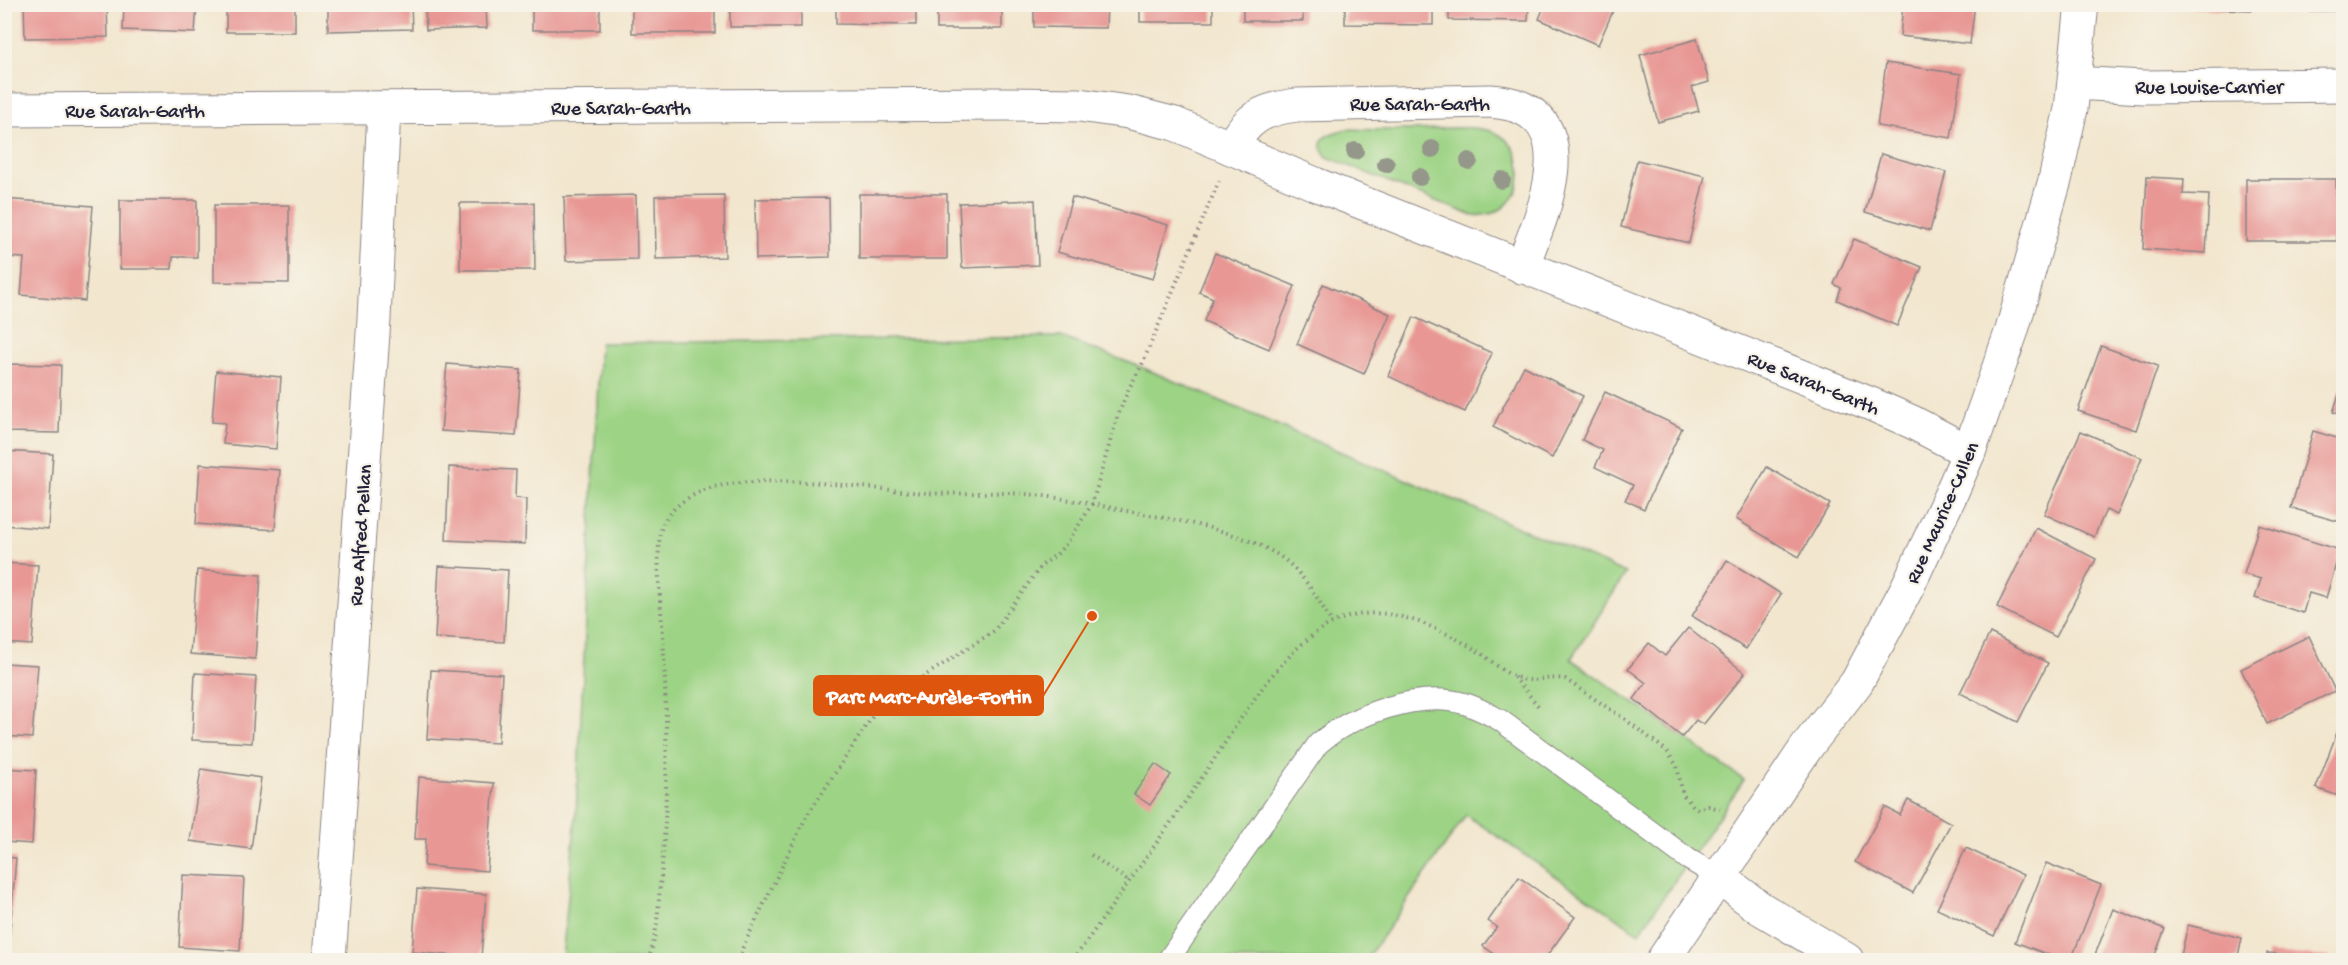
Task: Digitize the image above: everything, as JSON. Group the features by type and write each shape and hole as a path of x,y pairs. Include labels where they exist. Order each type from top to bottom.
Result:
{"street":[{"name":"Rue Maurice-Cullen","path":"1663,960 1808,745 1857,682 1924,553 1969,452 2032,265 2055,180 2075,82 2082,4"},
{"name":"Rue Louise-Carrier","path":"2075,82 2143,87 2343,85"},
{"name":"Rue Sarah-Garth","path":"1226,161 1237,136 1254,118 1267,110 1282,107 1316,103 1490,100 1522,108 1531,113 1544,128 1552,146 1553,159 1540,219 1522,267"},
{"name":"Rue Sarah-Garth","path":"4,110 1079,105 1128,112 1175,124 1226,161 1315,184 1871,404 1912,422 1969,452"},
{"name":"Rue Alfred Pellan","path":"329,960 374,319 384,109"},
{"path":"1719,877 1760,908 1847,960"}],"lane":[{"path":"1168,960 1318,744 1329,735 1363,717 1405,703 1449,701 1466,704 1500,720 1688,859 1719,877"}],"path":[{"path":"741,960 743,947 806,817 880,705 994,631 1041,566 1057,554 1070,539 1092,504 1129,388 1141,367 1226,161"},
{"path":"648,960 655,940 666,818 661,534 664,523 678,507 700,491 713,487 777,480 929,493 1007,493 1092,504 1197,524 1255,543 1274,553 1295,569 1320,601 1332,623"},
{"path":"1073,960 1130,882 1261,691 1293,653 1315,633 1332,623 1369,614 1402,617 1464,642 1514,677 1542,711"},
{"path":"1514,677 1523,680 1556,677 1574,684 1666,751 1677,766 1683,795 1694,807 1707,806 1723,810"},
{"path":"1091,855 1130,882"}],"green space":[{"path":"1477,128 1487,130 1506,140 1514,149 1520,172 1518,184 1507,205 1493,213 1473,216 1327,157 1321,145 1322,140 1329,134 1347,129"},
{"path":"1061,337 1141,367 1626,573 1571,659 1744,780 1639,933 1466,815 1366,960 562,960 576,814 600,343"}],"building":[{"path":"24,4 107,4 108,37 25,38"},
{"path":"124,4 197,4 195,33 123,30"},
{"path":"226,4 295,4 295,32 226,32"},
{"path":"328,4 411,4 412,29 328,31"},
{"path":"425,4 486,4 487,28 426,30"},
{"path":"532,4 600,4 600,30 532,30"},
{"path":"632,4 715,4 715,33 632,33"},
{"path":"730,4 801,4 801,27 730,27"},
{"path":"836,4 916,4 916,25 836,24"},
{"path":"937,4 1002,4 1002,29 937,29"},
{"path":"1034,4 1107,4 1106,28 1034,27"},
{"path":"1140,4 1213,4 1213,22 1140,22"},
{"path":"1243,4 1303,4 1303,21 1243,21"},
{"path":"1345,4 1433,4 1433,25 1345,24"},
{"path":"1449,4 1529,4 1528,21 1449,20"},
{"path":"1545,4 1616,4 1598,45 1539,19"},
{"path":"1903,4 1975,4 1970,44 1900,36"},
{"path":"2192,4 2252,4 2252,10 2192,8"},
{"path":"2280,4 2339,4 2339,11 2280,11"},
{"path":"1697,39 1709,82 1692,87 1699,111 1658,122 1640,55"},
{"path":"1886,63 1961,74 1951,138 1877,126"},
{"path":"1881,154 1946,172 1930,231 1865,212"},
{"path":"1637,160 1705,176 1689,243 1621,227"},
{"path":"2147,177 2184,179 2183,194 2209,195 2206,253 2143,249"},
{"path":"2246,179 2336,179 2337,241 2246,241"},
{"path":"859,194 947,194 947,259 859,259"},
{"path":"636,195 637,259 566,261 564,197"},
{"path":"724,195 725,257 656,259 655,196"},
{"path":"1072,197 1168,225 1153,279 1057,252"},
{"path":"829,198 830,257 756,259 755,199"},
{"path":"4,199 93,206 85,301 21,295 24,258 4,257"},
{"path":"120,200 197,200 197,257 173,257 172,269 120,269"},
{"path":"1035,200 1038,265 962,268 959,203"},
{"path":"460,203 534,203 535,270 460,270"},
{"path":"214,205 289,205 289,283 214,282"},
{"path":"1854,239 1922,267 1897,326 1837,300 1841,288 1834,284"},
{"path":"1215,253 1295,286 1269,349 1204,321 1213,298 1199,292"},
{"path":"1323,284 1390,314 1364,374 1297,344"},
{"path":"1414,317 1492,353 1465,412 1388,376"},
{"path":"2101,346 2158,366 2136,430 2078,411"},
{"path":"4,364 61,365 59,433 4,432"},
{"path":"447,364 521,370 516,436 441,431"},
{"path":"1524,366 1583,396 1552,458 1493,427"},
{"path":"216,371 281,377 276,449 223,444 225,423 212,422"},
{"path":"2344,380 2344,415 2333,412"},
{"path":"1605,392 1682,428 1644,509 1625,500 1633,485 1595,467 1603,450 1582,440"},
{"path":"2081,431 2142,458 2117,515 2106,510 2094,537 2044,514"},
{"path":"2313,431 2344,440 2344,523 2291,508"},
{"path":"4,451 53,454 48,529 4,525"},
{"path":"200,464 280,470 275,530 196,524"},
{"path":"449,467 516,470 515,498 526,499 525,544 446,540"},
{"path":"1767,467 1830,504 1799,557 1736,519"},
{"path":"2259,525 2340,550 2326,598 2309,593 2303,613 2255,598 2261,579 2244,574"},
{"path":"2036,528 2096,559 2056,637 1997,607"},
{"path":"1727,560 1781,594 1746,649 1692,616"},
{"path":"4,563 38,565 32,645 4,643"},
{"path":"439,566 508,570 504,642 435,638"},
{"path":"197,570 261,575 255,659 190,654"},
{"path":"1688,628 1745,673 1703,725 1696,720 1682,737 1634,699 1646,683 1628,669 1649,643 1665,656"},
{"path":"1990,633 2048,663 2018,722 1960,693"},
{"path":"2309,636 2335,691 2267,724 2241,669"},
{"path":"4,663 38,665 32,738 4,736"},
{"path":"431,670 502,674 498,743 427,739"},
{"path":"195,673 256,677 252,743 192,740"},
{"path":"2344,714 2344,798 2316,788"},
{"path":"1155,764 1171,775 1150,805 1134,794"},
{"path":"4,768 36,770 32,844 4,842"},
{"path":"201,769 261,778 251,849 190,841"},
{"path":"419,777 494,783 487,871 424,866 426,839 415,839"},
{"path":"1908,800 1951,823 1913,893 1855,862 1885,807 1900,815"},
{"path":"1966,848 2023,875 1994,936 1937,909"},
{"path":"4,857 16,858 9,941 4,941"},
{"path":"2046,863 2101,885 2071,960 2062,960 2015,942"},
{"path":"183,875 244,878 240,951 179,947"},
{"path":"1519,877 1575,917 1544,960 1503,960 1483,946 1497,927 1488,921"},
{"path":"417,889 486,894 481,958 412,952"},
{"path":"2113,909 2165,929 2153,960 2093,960"},
{"path":"2188,925 2242,938 2237,960 2180,960"},
{"path":"2267,953 2330,957 2330,960 2267,960"}],"place":[{"name":"Parc Marc-Aurèle-Fortin","path":"1092,616"}]}
